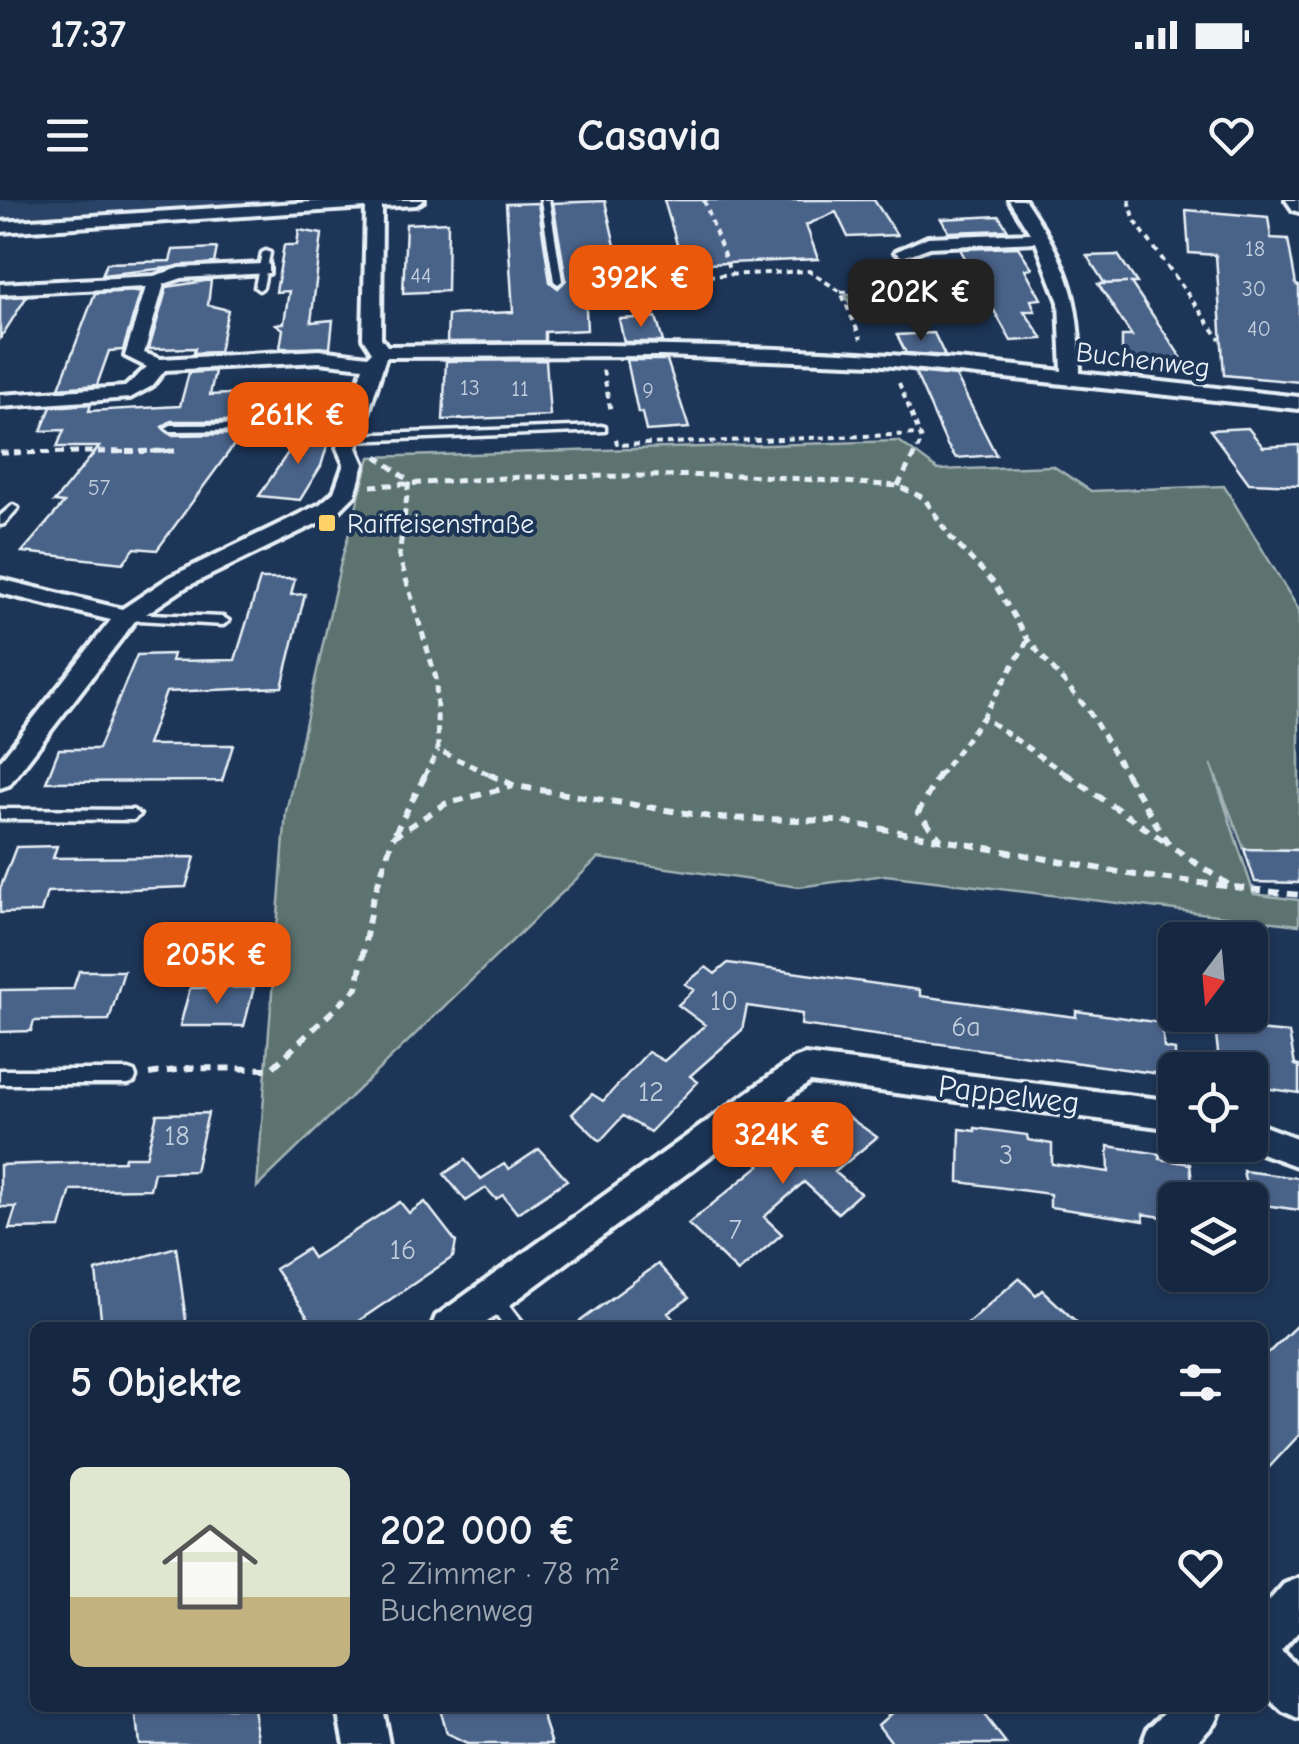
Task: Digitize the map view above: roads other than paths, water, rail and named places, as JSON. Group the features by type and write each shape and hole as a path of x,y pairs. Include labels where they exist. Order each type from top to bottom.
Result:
{"street":[{"path":"0,226 416,200"},
{"path":"1016,200 1042,237 1069,294 1071,378"},
{"path":"1294,200 1299,207"},
{"path":"4,767 126,617 178,582 317,516 347,489 354,464 347,448 360,434 375,352 374,203"},
{"path":"902,252 928,242 1042,237"},
{"path":"0,290 156,282 180,273 262,270"},
{"path":"0,401 130,392 144,382 158,365 134,356 156,282"},
{"name":"Buchenweg","path":"158,365 375,352 599,349 890,361 1299,403"},
{"path":"0,586 126,617"},
{"name":"Pappelweg","path":"457,1322 805,1068 1158,1114"},
{"path":"1268,1142 1299,1153"},
{"path":"1268,1634 1299,1599"},
{"path":"1268,1668 1299,1698"},
{"path":"361,1712 367,1744"},
{"path":"1164,1744 1195,1712"}],"lane":[{"path":"545,200 558,281"},
{"path":"171,428 360,434 600,429"},
{"path":"0,522 13,508"},
{"path":"126,617 223,620"},
{"path":"0,814 133,815"},
{"path":"0,1077 128,1077"},
{"path":"492,1297 513,1322"}],"place":[{"name":"Raiffeisenstraße","path":"327,523"}]}
